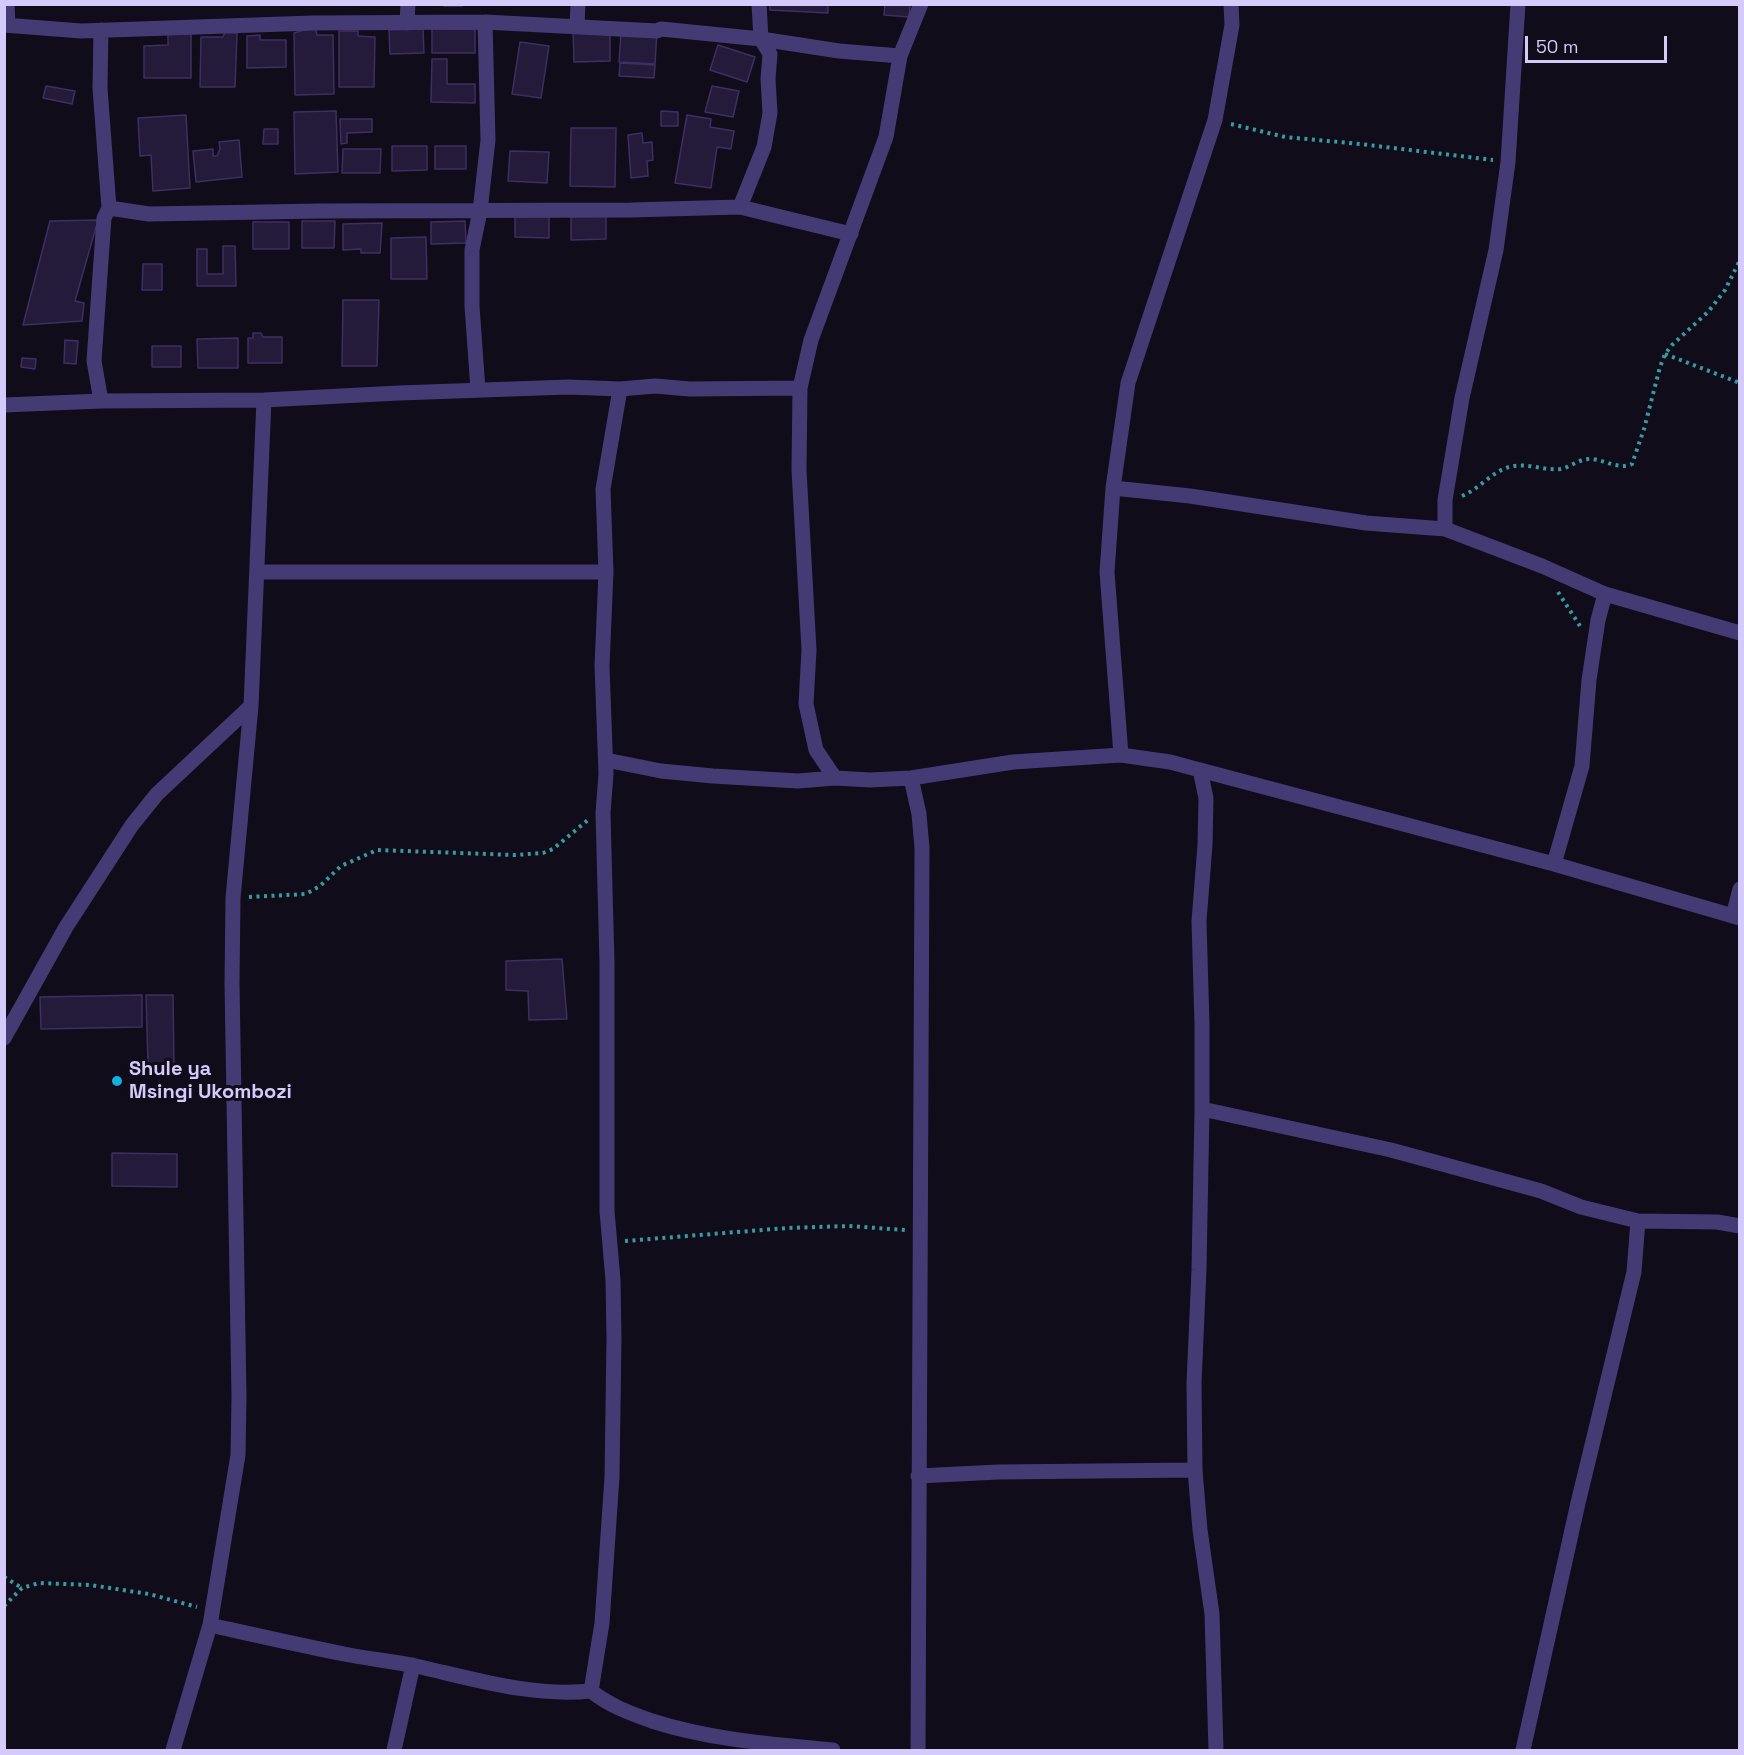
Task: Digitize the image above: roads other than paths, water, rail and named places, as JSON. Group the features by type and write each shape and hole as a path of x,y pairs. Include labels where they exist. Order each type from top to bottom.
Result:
{"street":[{"path":"7,4 6,25 81,31 313,23 485,22 657,31 661,29 900,56"},
{"path":"407,23 408,4"},
{"path":"578,4 578,26"},
{"path":"740,207 764,147 770,113 768,79 770,54 762,39 759,4"},
{"path":"834,778 816,750 806,705 809,650 799,470 800,388 811,340 886,137 900,56 921,4"},
{"path":"1121,755 1107,572 1113,488 1128,383 1215,120 1232,25 1231,4"},
{"path":"1445,529 1445,500 1462,398 1496,250 1508,162 1518,4"},
{"path":"478,390 472,317 472,250 480,212 488,140 485,22"},
{"path":"101,30 100,88 109,208 104,218 94,361 101,401"},
{"path":"109,208 149,214 319,210 480,212 740,207 851,234"},
{"path":"4,405 101,401 264,400 568,387 800,388"},
{"path":"591,1691 602,1623 612,1477 614,1338 607,1211 607,963 603,813 606,760 602,666 606,572 603,489 620,389"},
{"path":"173,1750 211,1618 238,1455 233,898 251,706 264,400"},
{"path":"1113,488 1190,496 1366,524 1445,529 1542,566 1605,594 1740,633"},
{"path":"258,572 606,572"},
{"path":"1554,864 1582,766 1594,646 1605,594"},
{"path":"4,1038 66,927 132,825 157,794 251,706"},
{"path":"606,760 661,771 798,781 834,778 870,780 911,778 1013,762 1121,755 1170,762 1554,864 1736,917 1740,889"},
{"path":"1200,770 1206,798 1199,921 1202,1109 1194,1383 1195,1470 1200,1530 1212,1614 1216,1750"},
{"path":"911,778 919,814 922,848 918,1750"},
{"path":"1202,1109 1391,1150 1541,1191 1581,1207 1638,1221 1717,1222 1740,1226"},
{"path":"1523,1750 1578,1503 1634,1272 1638,1221"},
{"path":"918,1476 998,1472 1195,1470"},
{"path":"211,1618 345,1654 413,1665 537,1692 591,1691 603,1701 622,1711 715,1738 833,1750"},
{"path":"394,1750 413,1665"}],"place":[{"name":"Shule ya Msingi Ukombozi","path":"117,1081"}]}
